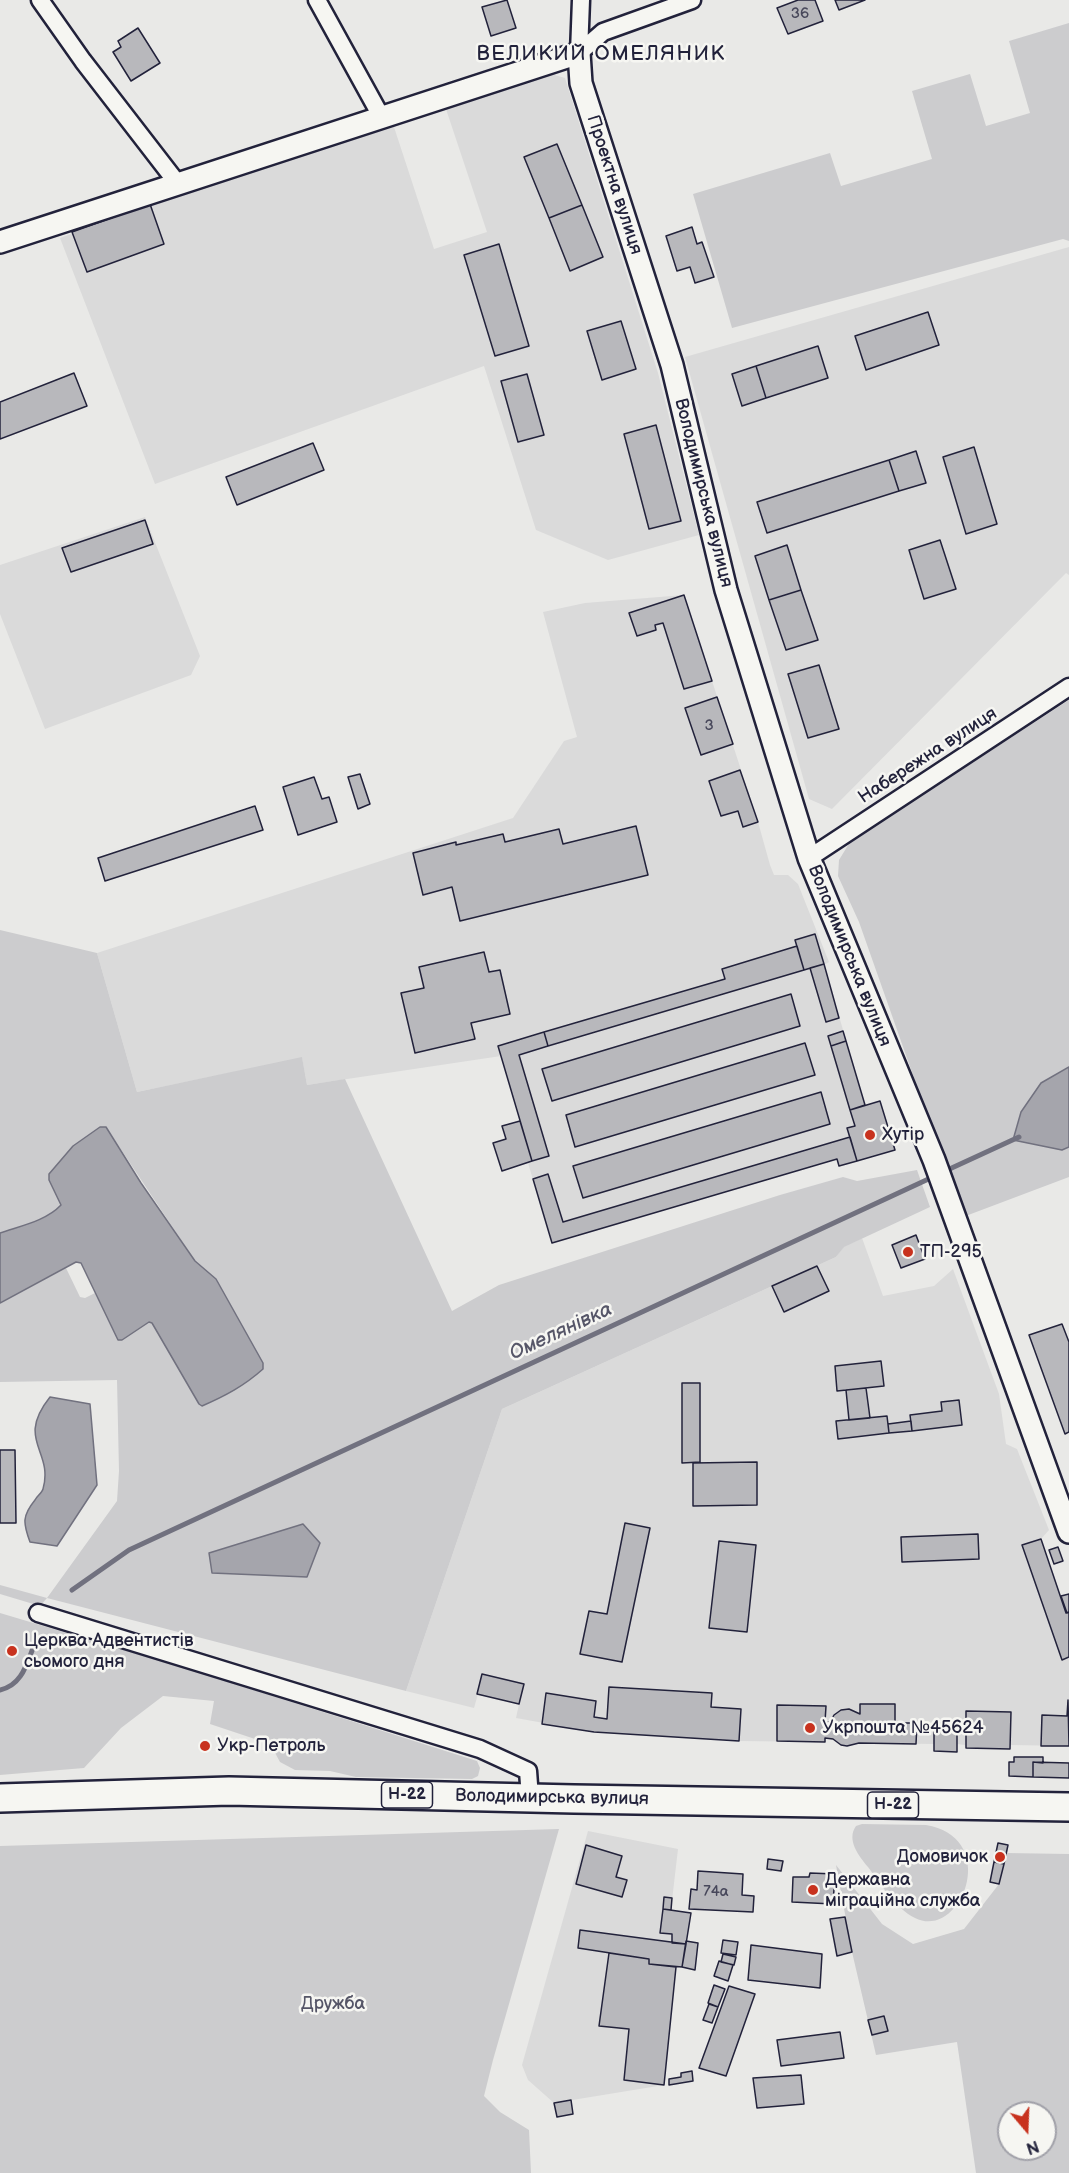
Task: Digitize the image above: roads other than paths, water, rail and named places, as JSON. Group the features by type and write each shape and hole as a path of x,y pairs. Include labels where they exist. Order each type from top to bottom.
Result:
{"main road":[{"name":"Володимирська вулиця","path":"0,1798 229,1791 1069,1808"}],"street":[{"path":"40,0 83,61 178,184"},
{"path":"317,0 382,118"},
{"name":"Проектна вулиця","path":"581,0 579,53 581,83 672,365"},
{"path":"0,242 579,53 603,32 692,0"},
{"name":"Володимирська вулиця","path":"672,365 726,590 809,858 937,1170 1069,1532"},
{"name":"Набережна вулиця","path":"809,858 1069,687"},
{"path":"38,1613 480,1749 528,1771 530,1798"}],"waterway":[{"name":"Омелянівка","path":"943,1172 1019,1137"},
{"name":"Омелянівка","path":"72,1590 129,1550 935,1176"},
{"name":"Омелянівка","path":"0,1690 19,1678 35,1643"}],"place":[{"name":"Хутір","path":"870,1135"},
{"name":"ТП-295","path":"908,1252"},
{"name":"Церква Адвентистів сьомого дня","path":"12,1651"},
{"name":"Укрпошта №45624","path":"810,1728"},
{"name":"Укр-Петроль","path":"205,1746"},
{"name":"Домовичок","path":"1000,1857"},
{"name":"Державна міграційна служба","path":"813,1890"}],"district":[{"name":"ВЕЛИКИЙ ОМЕЛЯНИК","path":"601,55"}],"park label":[{"name":"Дружба","path":"333,2004"}]}
